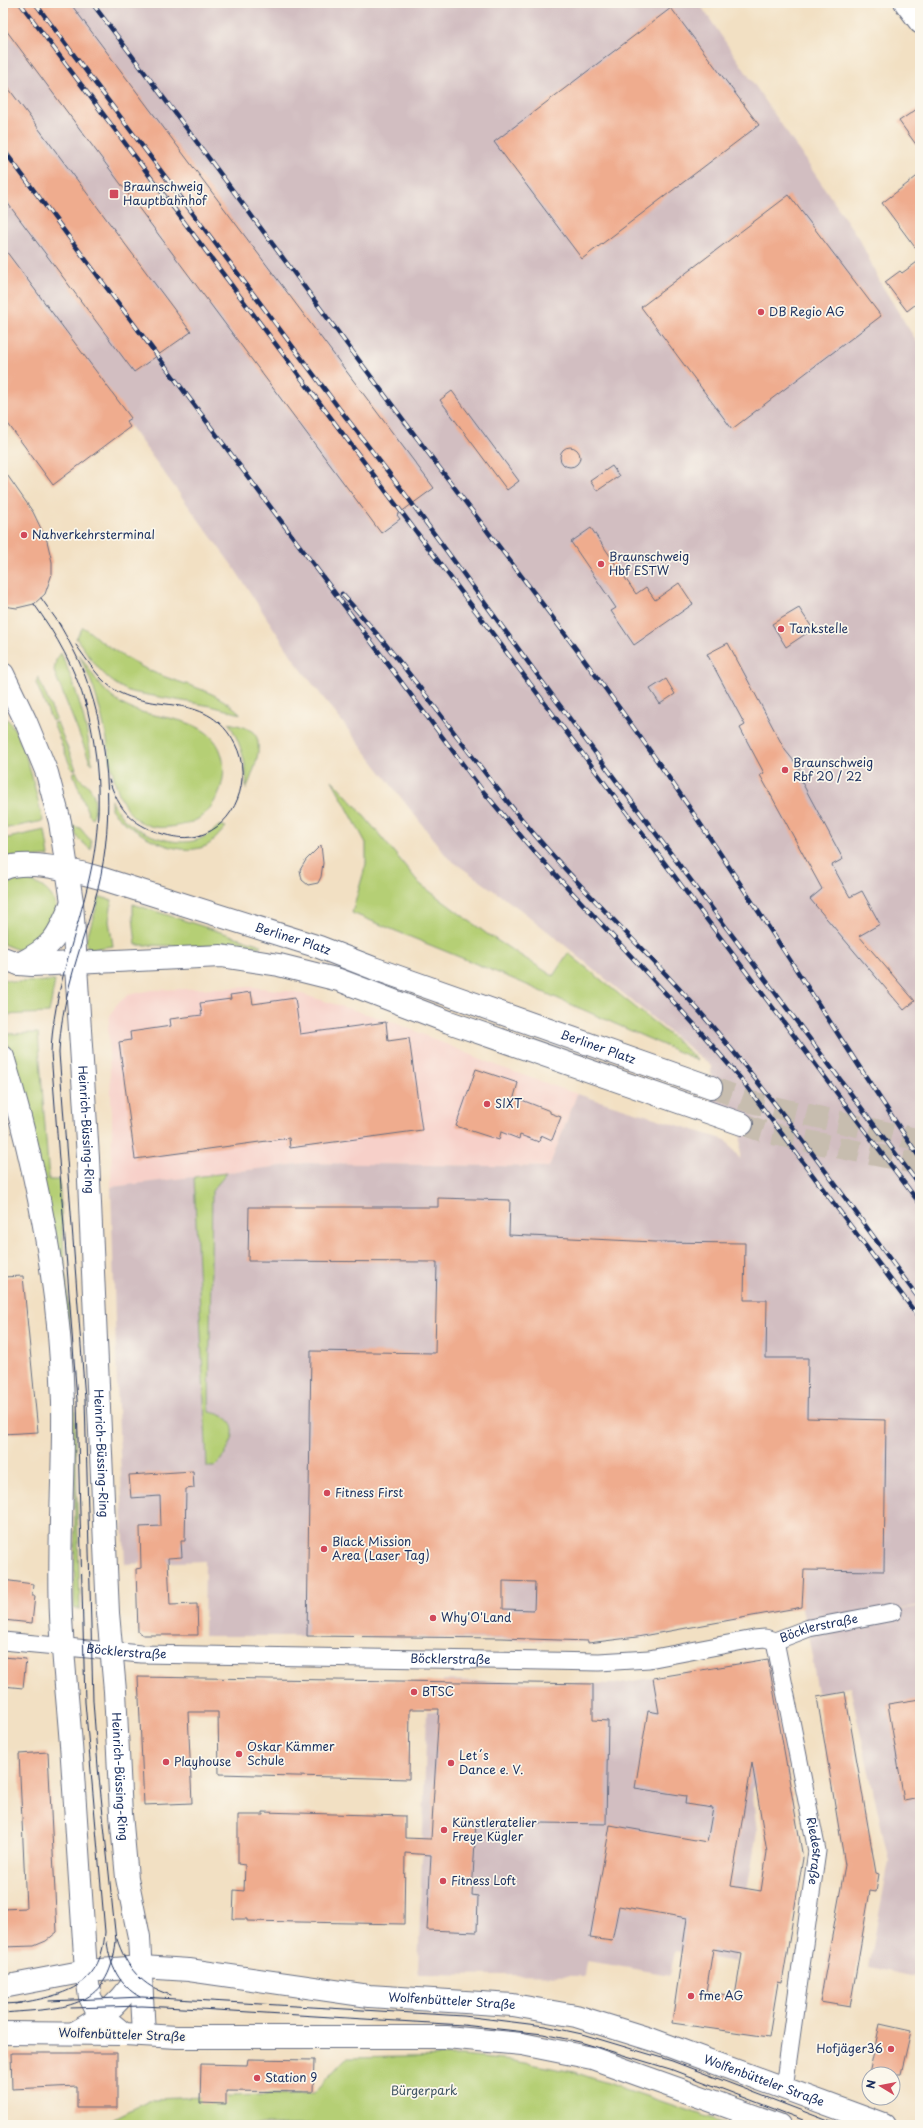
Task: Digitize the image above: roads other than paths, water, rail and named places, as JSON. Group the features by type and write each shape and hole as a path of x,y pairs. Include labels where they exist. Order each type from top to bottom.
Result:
{"main road":[{"path":"3,674 26,722 47,773 60,822 69,870"},
{"name":"Berliner Platz","path":"3,869 25,864 69,870 100,878 319,947 373,968 711,1087"},
{"name":"Heinrich-Büssing-Ring","path":"69,870 88,1158 111,1652 116,1691 124,1852 139,1937 142,1967 134,2035"},
{"path":"11,961 49,946 57,936 72,902"},
{"name":"Berliner Platz","path":"11,961 76,963 220,956 279,965 339,980 449,1022 742,1124"},
{"path":"3,1057 29,1146 39,1196 56,1302 63,1402 60,1568 62,1646 72,1756 86,1971 91,1998 102,2016 134,2035"},
{"path":"74,2033 102,2016 115,2006 126,1993 142,1967"},
{"name":"Wolfenbütteler Straße","path":"3,1987 86,1971 142,1967 189,1970 369,1996 513,2005 556,2012 648,2038 884,2125"},
{"name":"Wolfenbütteler Straße","path":"3,2033 74,2033 177,2037 446,2037 545,2047 592,2058 620,2067 779,2125"}],"street":[{"path":"905,3 920,23"},
{"name":"Böcklerstraße","path":"3,1641 141,1654 599,1662 649,1658 754,1639 765,1638 774,1641 809,1628 893,1612"},
{"name":"Riedestraße","path":"774,1641 817,1851 784,2088"}],"tunnel":[{"path":"711,1087 751,1102 920,1140"},
{"path":"742,1124 768,1133 920,1164"}],"tram line":[{"path":"41,598 61,626"},
{"path":"34,604 50,628 71,665 86,706"},
{"path":"3,2013 62,2007 79,2002 92,1994 104,1982 112,1964 116,1941 98,1767 93,1701 85,1399 59,1053 60,1033 67,995 101,875 108,818 108,789 101,731 94,703 79,662 58,622"},
{"path":"76,645 100,677 118,692 150,702 182,706 197,710 211,717 224,728 235,744 240,757 242,771 241,785 238,799 222,822 211,831 198,836 186,838 174,837 151,830"},
{"path":"15,2004 49,1997 76,1986 87,1977 96,1966 102,1951 105,1932 85,1702 77,1400 51,1053 56,1007 66,963 85,897 97,831 97,765 85,700"},
{"path":"109,780 115,796 123,809 134,820 149,829"},
{"path":"117,1939 125,1958 136,1974 152,1987 171,1995"},
{"path":"107,1942 110,1959 121,1981 126,1987 140,1997"},
{"path":"49,2001 142,1997 464,2016 545,2026 582,2034 672,2061 839,2125"},
{"path":"3,2004 21,2003"},
{"path":"71,2008 142,2006 183,2008 463,2025 543,2034 580,2042 670,2069 816,2125"}],"railway":[{"path":"20,3 920,1204"},
{"path":"35,3 405,494 555,699 920,1186"},
{"path":"92,3 613,699 676,788 738,880 920,1158"},
{"path":"3,149 482,790 531,848 693,1023 741,1079 920,1319"},
{"path":"342,594 394,654 490,780 540,841 559,863 681,990 758,1082 813,1154 920,1300"}],"place":[{"name":"Braunschweig Hauptbahnhof","path":"114,194"},
{"name":"DB Regio AG","path":"761,312"},
{"name":"Nahverkehrsterminal","path":"24,535"},
{"name":"Braunschweig Hbf ESTW","path":"601,564"},
{"name":"Tankstelle","path":"781,629"},
{"name":"Braunschweig Rbf 20 / 22","path":"785,770"},
{"name":"SIXT","path":"487,1104"},
{"name":"Fitness First","path":"327,1493"},
{"name":"Black Mission Area (Laser Tag)","path":"324,1549"},
{"name":"Why'O'Land","path":"433,1618"},
{"name":"BTSC","path":"414,1692"},
{"name":"Oskar Kämmer Schule","path":"239,1754"},
{"name":"Playhouse","path":"166,1762"},
{"name":"Let´s Dance e. V.","path":"451,1763"},
{"name":"Künstleratelier Freye Kügler","path":"444,1830"},
{"name":"Fitness Loft","path":"443,1881"},
{"name":"fme AG","path":"691,1996"},
{"name":"Hofjäger36","path":"891,2049"},
{"name":"Station 9","path":"257,2078"}],"park label":[{"name":"Bürgerpark","path":"424,2091"}]}
